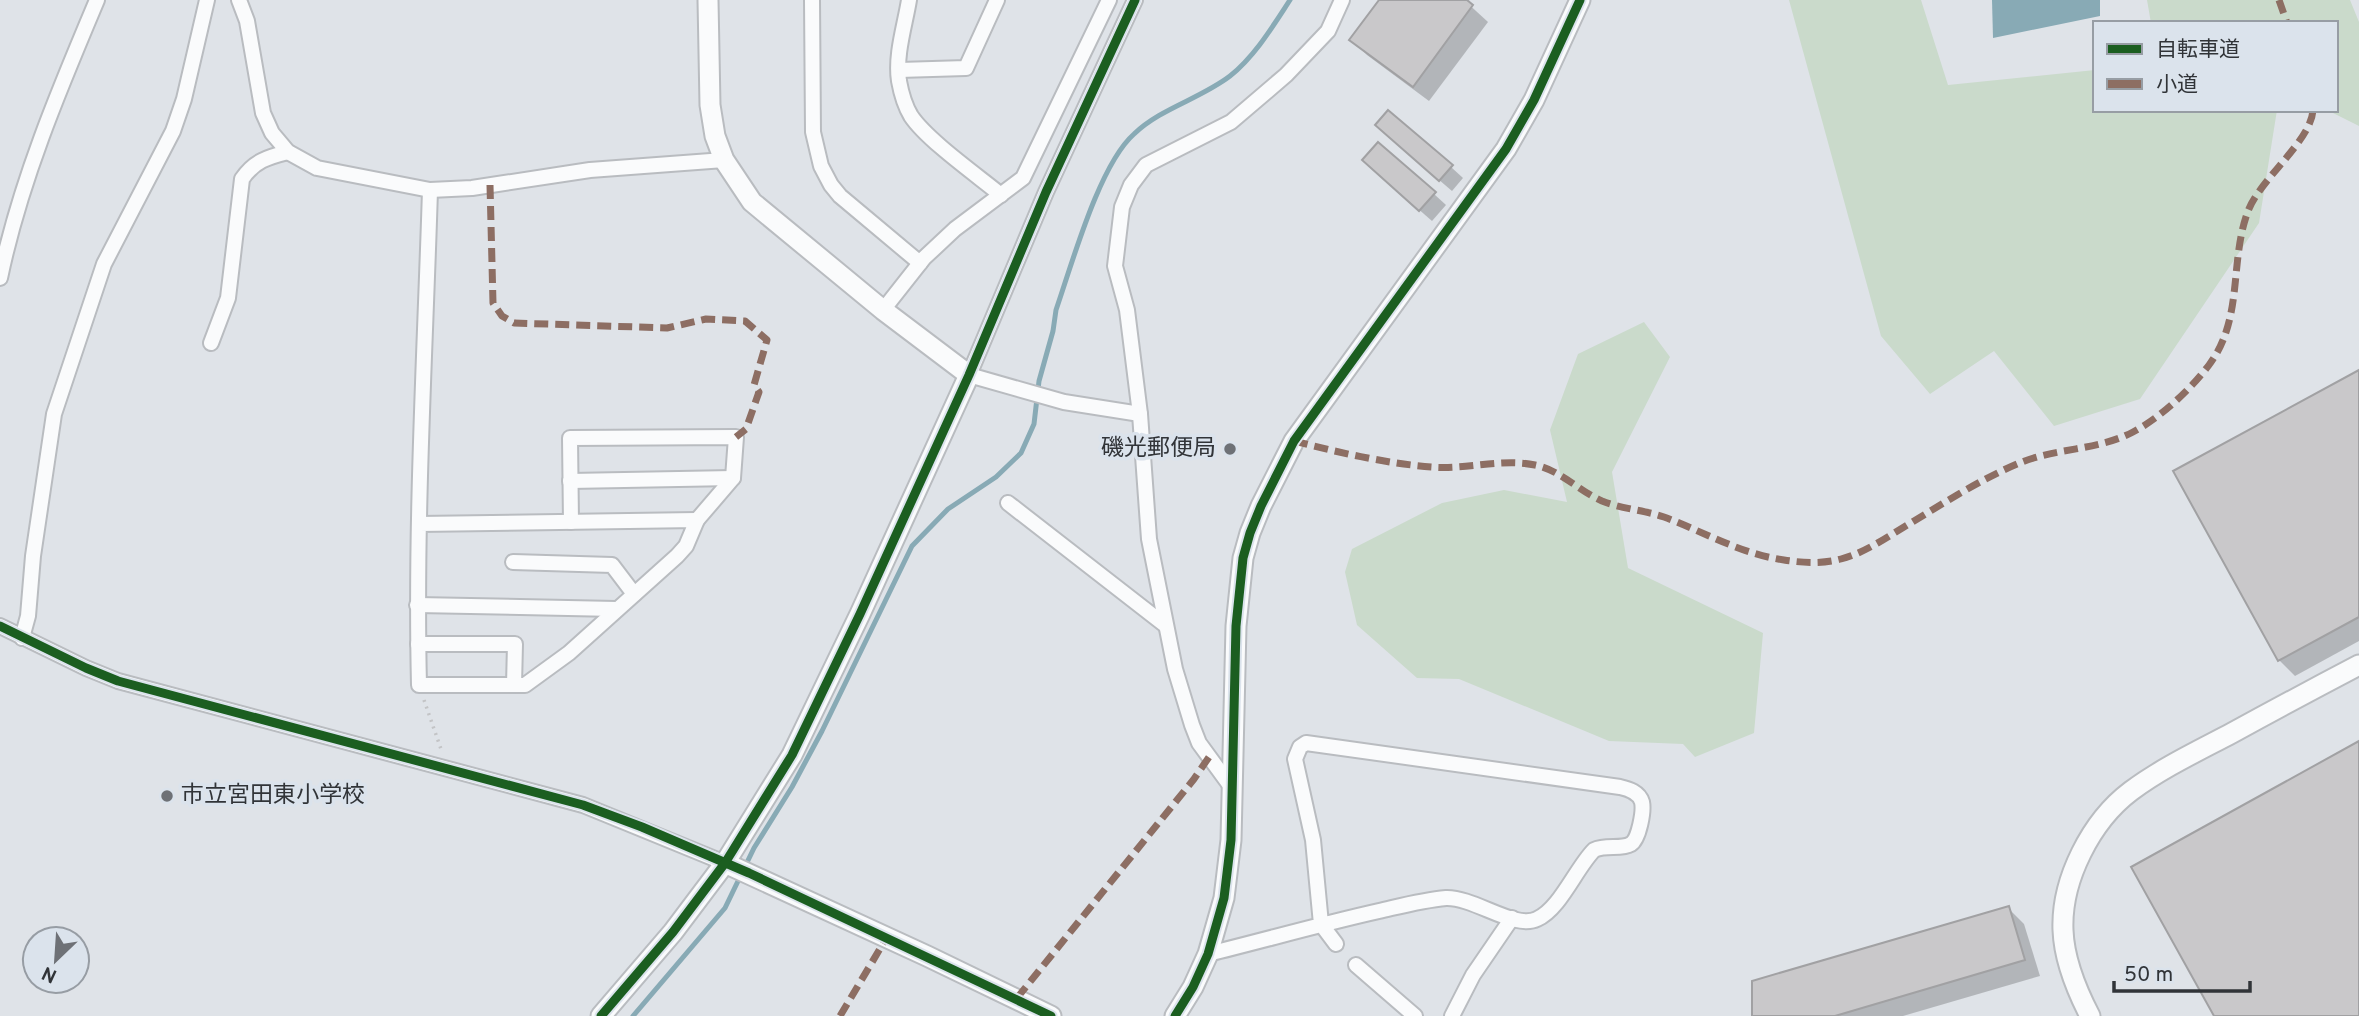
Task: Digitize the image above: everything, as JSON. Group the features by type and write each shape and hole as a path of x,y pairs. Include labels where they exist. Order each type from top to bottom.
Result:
{"street":[{"path":"0,278 26,185 72,59 97,0"},
{"path":"22,638 28,616 33,555 54,414 104,264 173,131 184,99 207,0"},
{"path":"239,0 247,20 263,113 272,133 288,152 317,168 430,190 471,188 590,170 724,160"},
{"path":"708,0 710,105 715,135 724,160 752,202 883,310 969,374 1045,398 1140,414"},
{"path":"812,0 813,132 821,166 831,185 841,196 920,263"},
{"path":"909,0 899,70 904,101 912,117 1001,195"},
{"path":"899,70 966,68 997,0"},
{"path":"883,310 920,263 955,229 1023,178 1108,0"},
{"path":"601,1016 673,932 736,867 860,614 969,374 1046,192 1135,0"},
{"path":"1231,788 1199,743 1175,669 1165,625 1149,539 1140,414 1127,310 1115,267 1122,207 1131,186 1146,165 1231,122 1255,103 1318,43 1328,31 1342,0"},
{"path":"1175,1016 1194,987 1208,954 1224,898 1231,840 1236,626 1243,558 1261,506 1294,441 1506,149 1534,100 1580,0"},
{"path":"211,343 228,298 242,179 249,168 266,157 288,152"},
{"path":"430,190 417,606 419,685 525,685 569,653 686,546 697,520 733,478 736,437 570,438 571,522"},
{"path":"570,481 733,478"},
{"path":"1008,503 1165,625"},
{"path":"419,524 697,520"},
{"path":"513,562 612,565 634,594"},
{"path":"417,606 616,609"},
{"path":"0,626 118,681 583,805 736,867 1051,1016"},
{"path":"418,644 515,645 514,685"},
{"path":"2090,1016 2081,999 2063,930 2067,894 2082,847 2104,817 2129,792 2171,765 2359,665"},
{"path":"1208,954 1321,924 1430,899 1459,898 1521,921 1541,918 1557,901 1594,850 1602,846 1628,846 1635,841 1639,835 1642,803 1637,794 1620,787 1314,743 1300,747 1295,759 1313,840 1321,924 1336,944"},
{"path":"1452,1016 1473,975 1512,918"},
{"path":"1356,965 1415,1016"}],"path":[{"path":"419,685 447,767"}],"green space":[{"path":"1789,0 1921,0 1948,85 2093,70 2093,112 2277,112 2259,223 2140,399 2054,426 1994,351 1930,394 1881,336"},
{"path":"2147,0 2350,0 2359,22 2359,126 2331,112 2338,112 2338,21 2151,21"},
{"path":"1644,322 1670,357 1612,472 1628,568 1763,633 1754,733 1695,757 1683,744 1609,741 1459,679 1417,678 1357,625 1345,572 1352,549 1442,503 1504,490 1567,502 1550,430 1578,354"}],"water":[{"path":"1992,0 2100,0 2100,16 1993,38"}],"building":[{"path":"1379,0 1467,0 1473,5 1413,87 1349,40"},
{"path":"1388,110 1453,165 1439,181 1375,125"},
{"path":"1378,142 1436,192 1419,211 1362,160"},
{"path":"2359,370 2359,617 2278,661 2173,471"},
{"path":"2359,741 2359,1016 2214,1016 2131,867"},
{"path":"2009,906 2025,960 1835,1016 1752,1016 1752,981"}],"waterway":[{"path":"633,1016 725,908 754,848 792,787 822,731 912,546 948,509 996,477 1021,453 1034,424 1039,381 1056,310 1078,242 1098,191 1121,149 1134,134 1156,117 1230,76 1248,59 1290,0"}],"marked path":[{"path":"2279,0 2286,21"},
{"path":"1294,441 1363,457 1415,465 1535,465 1553,471 1602,501 1664,517 1753,553 1806,562 1841,559 1874,545 2007,468 2035,457 2106,442 2133,432 2154,419 2184,393 2209,365 2227,328 2242,230 2248,211 2254,198 2304,134 2312,112"},
{"path":"490,185 493,303 502,316 514,323 667,328 706,319 745,321 767,340 754,385 759,392 746,429 736,437"},
{"path":"1017,998 1209,757"},
{"path":"840,1016 887,937"}],"cycle path":[{"path":"601,1016 673,932 725,863 792,755 860,614 969,375 1046,192 1135,0"},
{"path":"1175,1016 1193,987 1208,954 1224,898 1231,840 1236,626 1243,558 1250,533 1294,441 1506,149 1534,100 1580,0"},
{"path":"0,626 118,681 583,805 749,873 1051,1016"}],"place":[{"name":"磯光郵便局","path":"1230,449"},
{"name":"市立宮田東小学校","path":"167,796"}]}
